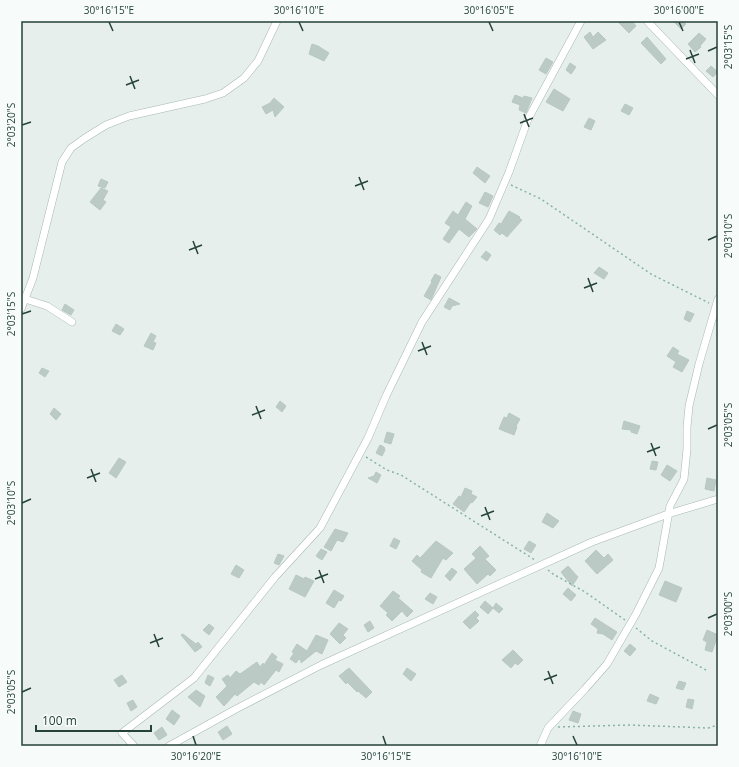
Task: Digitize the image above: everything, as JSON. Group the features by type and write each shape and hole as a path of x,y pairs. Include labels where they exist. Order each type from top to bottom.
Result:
{"street":[{"path":"21,310 33,278 62,162 71,148 106,125 129,116 205,99 223,93 244,78 258,61 277,21"},
{"path":"134,746 122,733 194,678 275,577 320,528 359,454 422,322 489,219 505,182 528,119 581,21"},
{"path":"647,21 718,95"},
{"path":"25,299 47,306 72,322"},
{"path":"540,746 548,728 586,689 607,664 659,568 670,506 684,479 689,406 699,364 717,303"},
{"path":"169,746 321,665 592,542 668,514 718,499"}],"path":[{"path":"505,182 541,199 651,274 717,303"},
{"path":"359,454 387,470 402,476 542,565 553,574 585,592 652,641 706,670"},
{"path":"548,728 630,725 708,728 718,725"}],"building":[{"path":"617,21 632,21 636,26 629,33"},
{"path":"673,21 683,21 686,24 681,29"},
{"path":"590,32 593,37 598,32 606,40 593,49 584,37"},
{"path":"699,33 706,39 700,46 701,47 695,52 688,44"},
{"path":"647,37 666,59 661,64 641,43"},
{"path":"312,44 329,53 324,61 309,54"},
{"path":"546,58 553,62 546,74 539,70"},
{"path":"570,63 576,67 571,74 566,70"},
{"path":"711,66 718,72 713,77 706,71"},
{"path":"554,89 570,99 563,111 546,102"},
{"path":"515,95 523,98 524,96 532,98 526,113 519,110 520,105 512,102"},
{"path":"274,98 284,107 275,117 273,110 266,114 262,107 270,103"},
{"path":"625,104 633,108 629,115 621,111"},
{"path":"589,118 595,121 591,130 584,127"},
{"path":"477,167 490,176 485,183 473,173"},
{"path":"101,179 108,182 105,188 98,186"},
{"path":"101,188 108,191 103,200 106,202 100,210 90,202"},
{"path":"485,192 493,196 488,207 479,203"},
{"path":"466,202 472,206 465,219 477,229 469,237 459,229 449,243 443,239 451,227 445,223 453,211 458,215"},
{"path":"509,211 520,217 519,218 522,220 507,237 502,233 500,235 494,230 499,223 501,224"},
{"path":"486,251 491,255 487,261 481,257"},
{"path":"599,267 608,273 604,279 594,273"},
{"path":"435,274 441,277 431,300 424,296"},
{"path":"449,298 460,304 452,306 450,310 444,307"},
{"path":"65,304 74,310 71,315 62,310"},
{"path":"687,311 694,314 690,322 684,319"},
{"path":"116,324 124,329 120,335 112,331"},
{"path":"151,333 156,336 153,342 156,343 153,350 144,346"},
{"path":"673,347 679,351 677,354 689,360 682,372 673,367 676,362 667,356"},
{"path":"42,368 49,371 45,377 39,373"},
{"path":"280,401 286,406 282,412 276,407"},
{"path":"54,408 61,414 56,420 50,414"},
{"path":"509,413 520,419 516,426 514,435 499,429 504,417 507,418"},
{"path":"624,421 640,426 637,434 631,432 631,430 622,429"},
{"path":"387,432 394,434 391,444 384,442"},
{"path":"380,445 384,447 385,450 382,456 376,453"},
{"path":"119,458 126,462 116,478 109,473"},
{"path":"652,461 658,462 656,470 650,469"},
{"path":"667,465 677,471 670,481 661,475"},
{"path":"376,472 381,475 377,483 368,478 374,476"},
{"path":"707,478 716,480 714,491 705,489"},
{"path":"465,488 472,491 471,494 477,497 472,503 471,502 464,512 453,504 459,496 461,497"},
{"path":"547,513 559,521 553,528 542,522"},
{"path":"335,529 348,533 343,542 337,540 331,551 324,547"},
{"path":"394,538 400,541 396,549 390,546"},
{"path":"436,541 453,553 446,560 443,558 431,578 421,572 422,570 412,561 417,555 420,558"},
{"path":"529,541 536,545 531,553 524,549"},
{"path":"480,546 489,556 485,559 496,570 490,576 488,574 477,584 464,569 476,558 472,554"},
{"path":"321,549 327,552 322,560 316,556"},
{"path":"596,550 604,558 608,554 613,560 597,574 585,561"},
{"path":"278,554 284,556 279,565 274,563"},
{"path":"236,565 244,570 239,578 231,574"},
{"path":"568,566 578,577 572,586 561,572"},
{"path":"452,568 457,572 450,581 445,576"},
{"path":"296,575 304,579 305,577 314,581 305,597 289,589"},
{"path":"665,581 682,588 676,602 659,595"},
{"path":"568,588 576,595 571,601 563,594"},
{"path":"334,590 344,596 341,601 339,600 334,608 326,603"},
{"path":"393,591 400,596 398,598 413,611 407,617 402,611 392,621 386,615 388,613 380,606"},
{"path":"430,593 437,597 433,604 425,599"},
{"path":"485,601 493,608 488,614 480,607"},
{"path":"496,603 503,609 499,613 493,608"},
{"path":"475,611 479,615 476,618 479,621 470,629 463,622"},
{"path":"595,618 617,632 612,640 603,634 597,633 598,629 591,624"},
{"path":"370,621 374,628 368,632 364,625"},
{"path":"339,623 348,629 343,635 346,638 340,644 330,634"},
{"path":"209,624 214,628 209,635 203,630"},
{"path":"707,630 718,635 712,652 705,650 707,642 703,640"},
{"path":"183,634 196,644 198,642 202,647 195,652 181,635"},
{"path":"316,635 328,640 322,654 316,651 301,663 299,659 296,663 290,659 297,644 307,651"},
{"path":"630,644 636,649 630,656 624,651"},
{"path":"513,650 523,660 518,665 515,663 511,668 502,660"},
{"path":"272,653 277,657 275,660 283,664 279,672 276,670 264,685 261,682 259,685 254,682 237,696 235,694 224,706 216,697 227,686 222,679 228,675 230,678 236,671 240,674 257,662 260,667 263,663 264,665"},
{"path":"349,668 372,692 366,698 358,691 357,692 347,682 346,684 339,676"},
{"path":"407,668 416,674 411,681 403,674"},
{"path":"122,675 127,682 119,687 114,680"},
{"path":"208,675 214,678 210,686 205,683"},
{"path":"679,681 686,683 683,690 676,688"},
{"path":"196,690 205,696 200,707 188,697"},
{"path":"650,694 659,698 656,704 647,701"},
{"path":"688,699 694,700 692,709 686,707"},
{"path":"133,700 137,707 131,711 127,703"},
{"path":"172,710 180,716 174,725 166,719"},
{"path":"573,711 581,714 578,723 569,720"},
{"path":"227,726 232,734 223,740 218,732"},
{"path":"162,727 167,735 159,740 154,733"}]}
